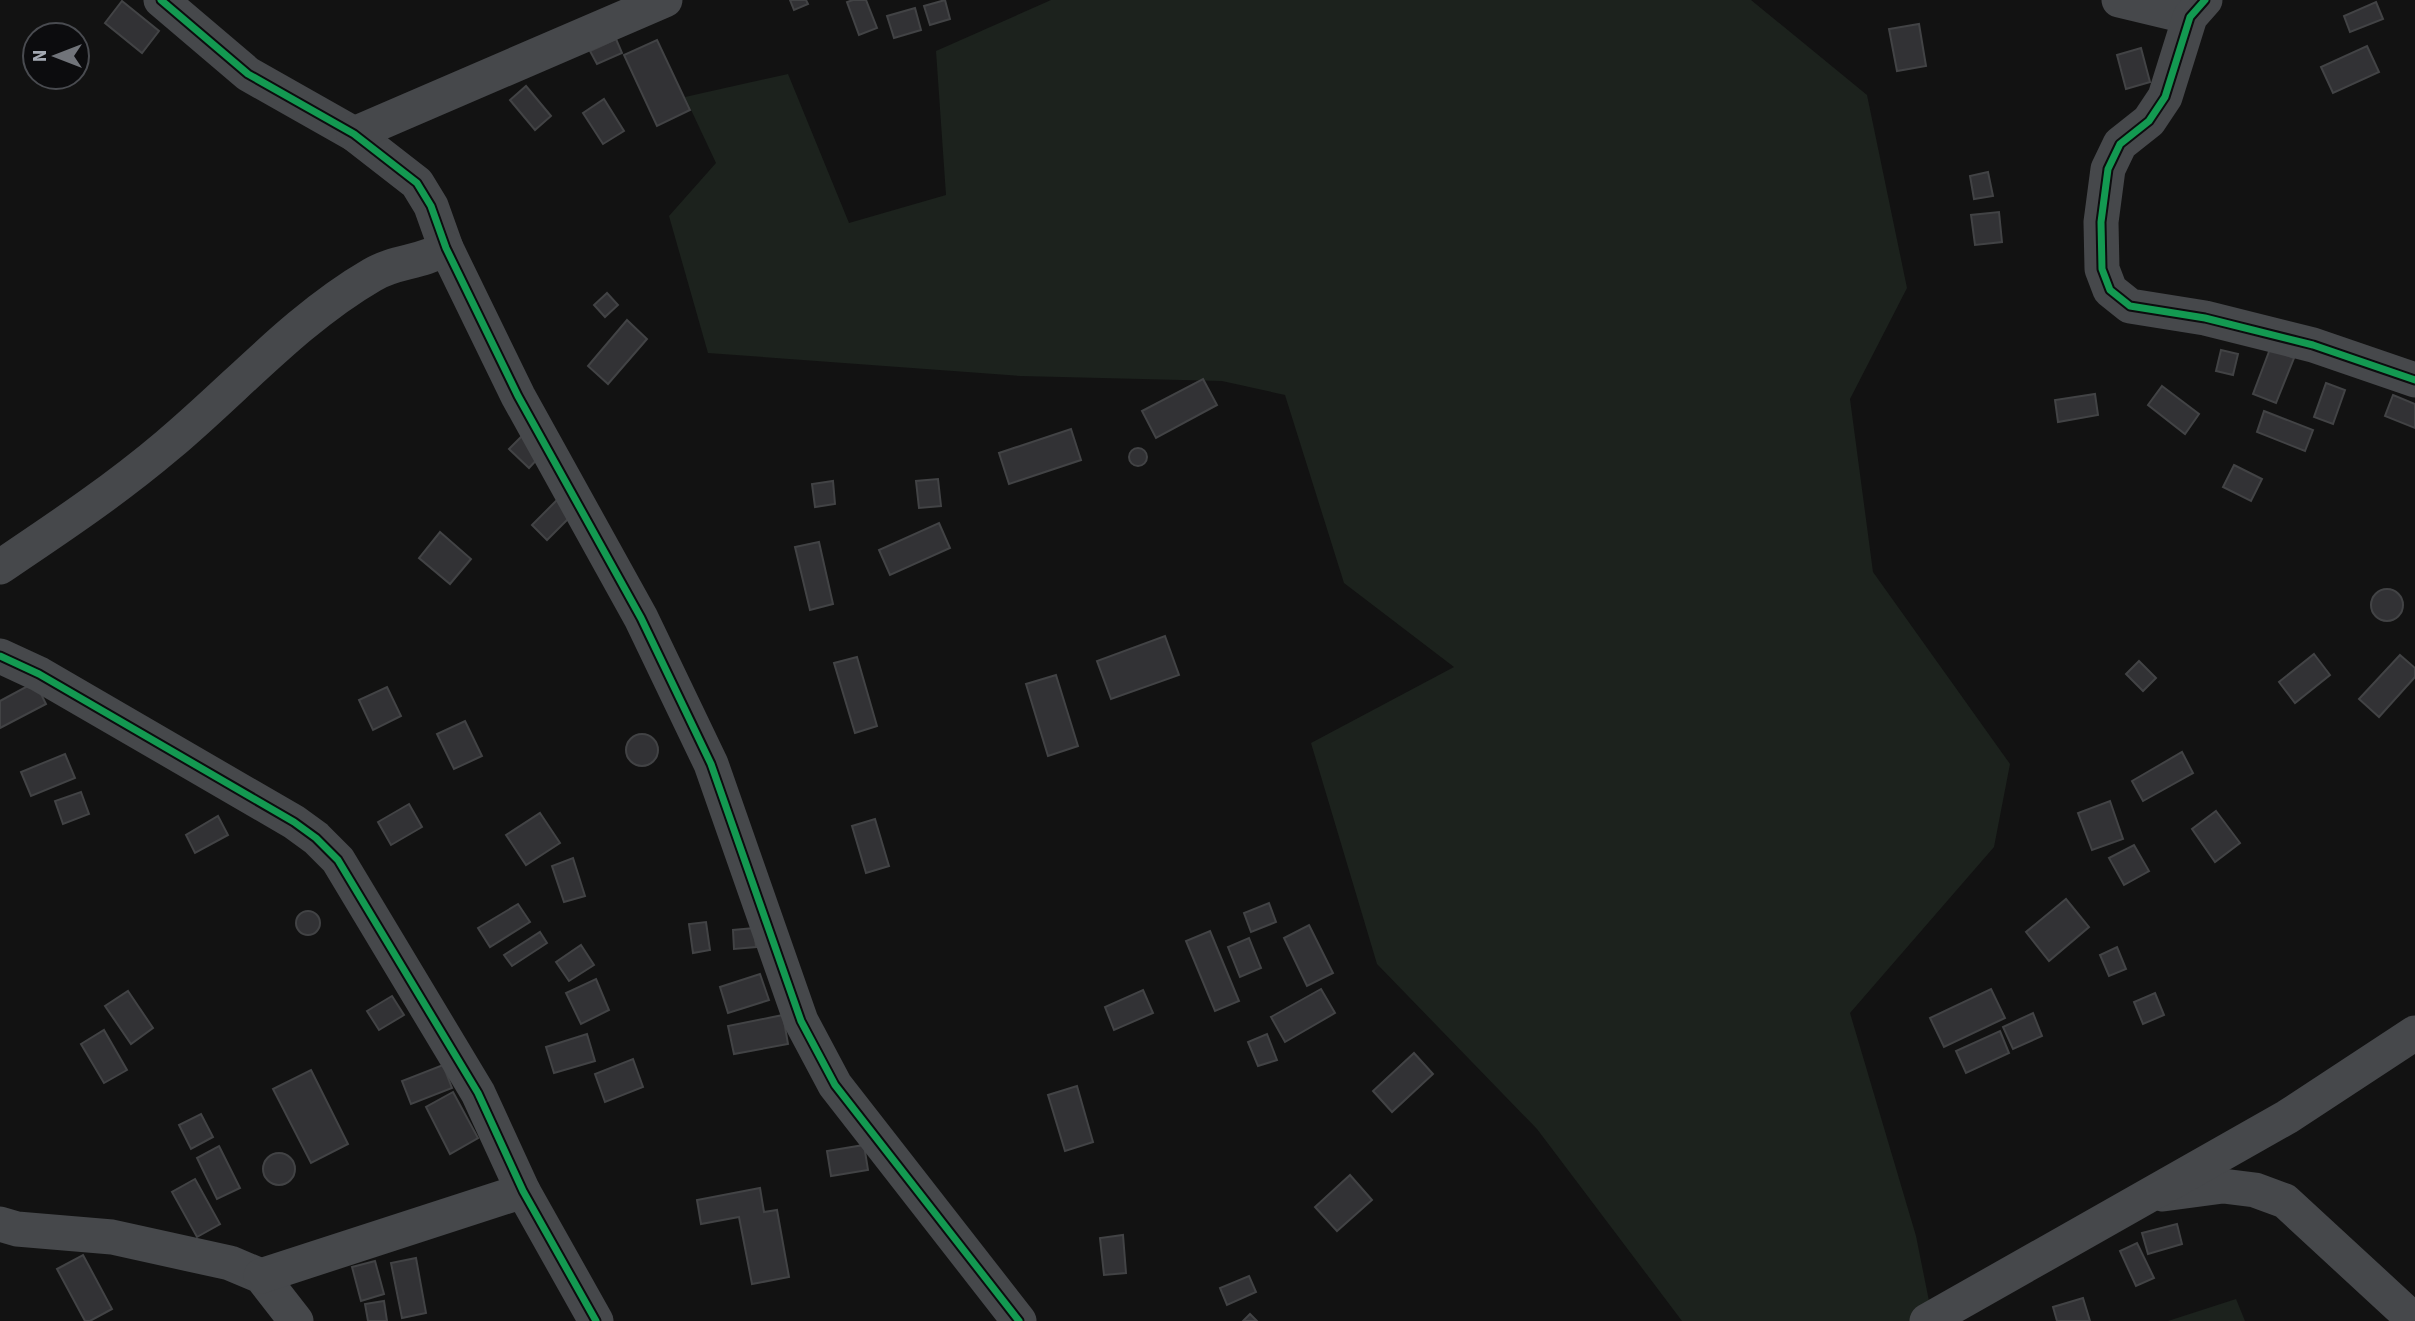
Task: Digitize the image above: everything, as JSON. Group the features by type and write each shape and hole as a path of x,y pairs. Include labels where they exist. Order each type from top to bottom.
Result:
{"street":[{"path":"161,0 248,74 354,134 417,183 431,206 446,248 518,396 641,618 711,764 801,1021 835,1086 1018,1321"},
{"path":"354,134 665,0"},
{"path":"2119,0 2197,8 2165,97 2149,121 2120,144 2108,169 2101,222 2102,269 2110,290 2130,306 2205,318 2313,345 2415,380"},
{"path":"0,567 104,497 169,444 251,369 363,281 400,263 426,260 446,248"},
{"path":"0,656 39,674 130,726 316,838 338,860 478,1093 523,1191 596,1321"},
{"path":"1927,1321 2139,1198 2287,1117 2415,1033"},
{"path":"2139,1198 2223,1186 2255,1189 2285,1201 2415,1321"},
{"path":"261,1276 523,1191"},
{"path":"0,1224 17,1229 112,1237 230,1264 261,1276 296,1321"}],"shaded area":[{"path":"1051,0 1751,0 1867,95 1907,288 1850,399 1873,572 2010,764 1994,847 1850,1013 1916,1236 1933,1321 1682,1321 1537,1129 1377,964 1311,743 1454,667 1344,583 1285,395 1222,381 1021,376 708,353 669,216 716,163 685,97 788,74 849,223 946,195 936,51"},
{"path":"2236,1299 2245,1321 2168,1321"}],"building":[{"path":"790,0 806,0 808,4 794,10"},
{"path":"866,0 877,28 859,35 847,2"},
{"path":"945,0 950,19 930,25 924,6"},
{"path":"122,1 159,31 142,53 105,23"},
{"path":"2376,2 2383,19 2350,32 2344,16"},
{"path":"915,8 921,30 894,38 887,16"},
{"path":"1919,24 1926,66 1897,71 1889,29"},
{"path":"616,39 622,53 597,64 590,51"},
{"path":"657,40 690,110 657,126 624,55"},
{"path":"2367,46 2379,72 2333,93 2321,67"},
{"path":"2141,48 2150,82 2126,89 2117,55"},
{"path":"526,86 551,116 535,130 510,100"},
{"path":"604,99 624,131 603,144 583,113"},
{"path":"1988,172 1993,196 1974,199 1970,176"},
{"path":"1999,212 2002,242 1975,245 1971,215"},
{"path":"607,293 618,305 605,317 594,305"},
{"path":"627,320 647,339 608,384 588,366"},
{"path":"2270,349 2294,358 2276,403 2253,394"},
{"path":"2221,350 2238,354 2233,375 2216,371"},
{"path":"1203,379 1217,405 1156,438 1142,411"},
{"path":"2326,383 2345,390 2333,424 2314,417"},
{"path":"2162,386 2199,414 2185,434 2148,405"},
{"path":"2095,394 2098,415 2058,422 2055,400"},
{"path":"2393,395 2415,404 2415,428 2385,416"},
{"path":"2264,411 2313,430 2305,451 2257,432"},
{"path":"1071,429 1081,460 1009,484 999,453"},
{"path":"522,436 541,455 529,468 509,449"},
{"path":"1138,448 1144,451 1147,457 1144,463 1138,466 1132,463 1129,457 1132,451"},
{"path":"2234,465 2262,479 2251,501 2223,487"},
{"path":"938,479 941,506 919,508 916,481"},
{"path":"833,481 835,504 815,507 812,484"},
{"path":"557,500 572,515 547,540 532,525"},
{"path":"939,523 950,548 890,575 879,550"},
{"path":"440,532 471,559 450,584 419,558"},
{"path":"819,542 833,604 810,610 795,547"},
{"path":"2387,589 2398,594 2403,605 2398,616 2387,621 2376,616 2371,605 2376,594"},
{"path":"1165,636 1179,675 1111,699 1097,661"},
{"path":"2314,654 2330,675 2295,703 2279,682"},
{"path":"2400,655 2415,668 2415,677 2379,717 2359,699"},
{"path":"857,657 877,726 855,733 834,663"},
{"path":"2139,661 2156,678 2143,691 2126,674"},
{"path":"1056,675 1078,746 1048,756 1026,684"},
{"path":"35,682 46,704 0,728 0,701"},
{"path":"387,687 401,716 373,730 359,700"},
{"path":"465,721 482,756 454,769 437,734"},
{"path":"642,734 653,739 658,750 653,761 642,766 631,761 626,750 631,739"},
{"path":"2182,752 2193,773 2143,801 2132,781"},
{"path":"65,754 75,778 31,796 21,772"},
{"path":"81,792 89,814 63,824 55,801"},
{"path":"2110,801 2123,839 2092,850 2078,813"},
{"path":"409,804 422,827 391,845 378,822"},
{"path":"2216,811 2240,843 2215,862 2192,829"},
{"path":"540,813 560,843 526,865 506,835"},
{"path":"218,816 228,835 195,853 186,835"},
{"path":"875,819 889,866 866,873 852,826"},
{"path":"2134,845 2149,871 2124,885 2109,858"},
{"path":"573,858 585,896 564,902 552,866"},
{"path":"2066,899 2089,927 2049,961 2026,932"},
{"path":"1269,903 1276,922 1251,932 1244,913"},
{"path":"518,904 530,922 490,947 478,928"},
{"path":"303,911 313,911 320,918 320,928 313,935 303,935 296,928 296,918"},
{"path":"706,922 710,950 693,953 689,924"},
{"path":"1309,925 1333,973 1307,986 1284,938"},
{"path":"754,928 756,947 734,949 733,930"},
{"path":"1210,931 1239,1001 1215,1011 1186,941"},
{"path":"540,932 547,943 512,966 504,955"},
{"path":"1249,938 1261,968 1240,977 1228,947"},
{"path":"581,945 594,965 569,981 556,962"},
{"path":"2117,947 2126,969 2109,976 2100,955"},
{"path":"760,974 769,1000 728,1013 720,987"},
{"path":"596,979 609,1010 581,1024 566,993"},
{"path":"1321,989 1335,1013 1285,1042 1271,1017"},
{"path":"1991,989 2005,1018 1944,1047 1930,1018"},
{"path":"1143,990 1153,1013 1114,1030 1105,1007"},
{"path":"128,991 153,1028 131,1044 105,1006"},
{"path":"2155,993 2164,1015 2143,1024 2134,1002"},
{"path":"392,996 404,1015 379,1030 367,1011"},
{"path":"2033,1013 2042,1036 2013,1049 2003,1027"},
{"path":"783,1015 788,1044 734,1054 728,1026"},
{"path":"104,1030 127,1070 104,1083 81,1044"},
{"path":"2000,1031 2009,1053 1966,1073 1956,1051"},
{"path":"587,1034 595,1061 554,1073 546,1047"},
{"path":"1267,1034 1277,1060 1258,1066 1248,1042"},
{"path":"1414,1053 1433,1074 1392,1112 1373,1091"},
{"path":"633,1059 643,1087 605,1102 595,1074"},
{"path":"443,1065 452,1088 411,1104 402,1081"},
{"path":"311,1070 348,1144 311,1163 273,1089"},
{"path":"1077,1086 1093,1142 1065,1151 1048,1095"},
{"path":"453,1092 478,1138 450,1154 426,1107"},
{"path":"201,1114 213,1137 191,1149 179,1125"},
{"path":"864,1145 868,1170 831,1176 827,1151"},
{"path":"219,1146 240,1188 217,1199 197,1158"},
{"path":"279,1153 290,1158 295,1169 290,1180 279,1185 268,1180 263,1169 268,1158"},
{"path":"1350,1175 1372,1200 1337,1231 1315,1207"},
{"path":"195,1179 220,1224 197,1237 172,1192"},
{"path":"760,1188 764,1212 777,1210 789,1277 752,1284 739,1217 701,1224 697,1200"},
{"path":"2177,1224 2182,1244 2148,1254 2142,1233"},
{"path":"1123,1235 1126,1273 1104,1275 1100,1238"},
{"path":"2137,1243 2154,1278 2136,1286 2120,1251"},
{"path":"83,1255 112,1309 90,1321 85,1321 57,1269"},
{"path":"416,1258 426,1313 402,1318 391,1263"},
{"path":"375,1261 384,1294 361,1301 352,1267"},
{"path":"1249,1276 1256,1292 1227,1305 1220,1288"},
{"path":"2083,1298 2090,1321 2057,1321 2053,1307"},
{"path":"384,1301 387,1321 368,1321 365,1304"},
{"path":"1250,1314 1257,1321 1243,1321"}],"cycle path":[{"path":"161,0 248,74 354,134 417,183 431,206 446,248 518,396 641,618 711,764 801,1021 835,1085 1019,1321"},
{"path":"2205,0 2190,17 2165,97 2149,121 2120,144 2108,169 2101,222 2102,269 2110,290 2130,306 2205,318 2313,345 2415,380"},
{"path":"0,656 39,674 294,822 316,838 338,860 478,1093 523,1191 596,1321"}]}
